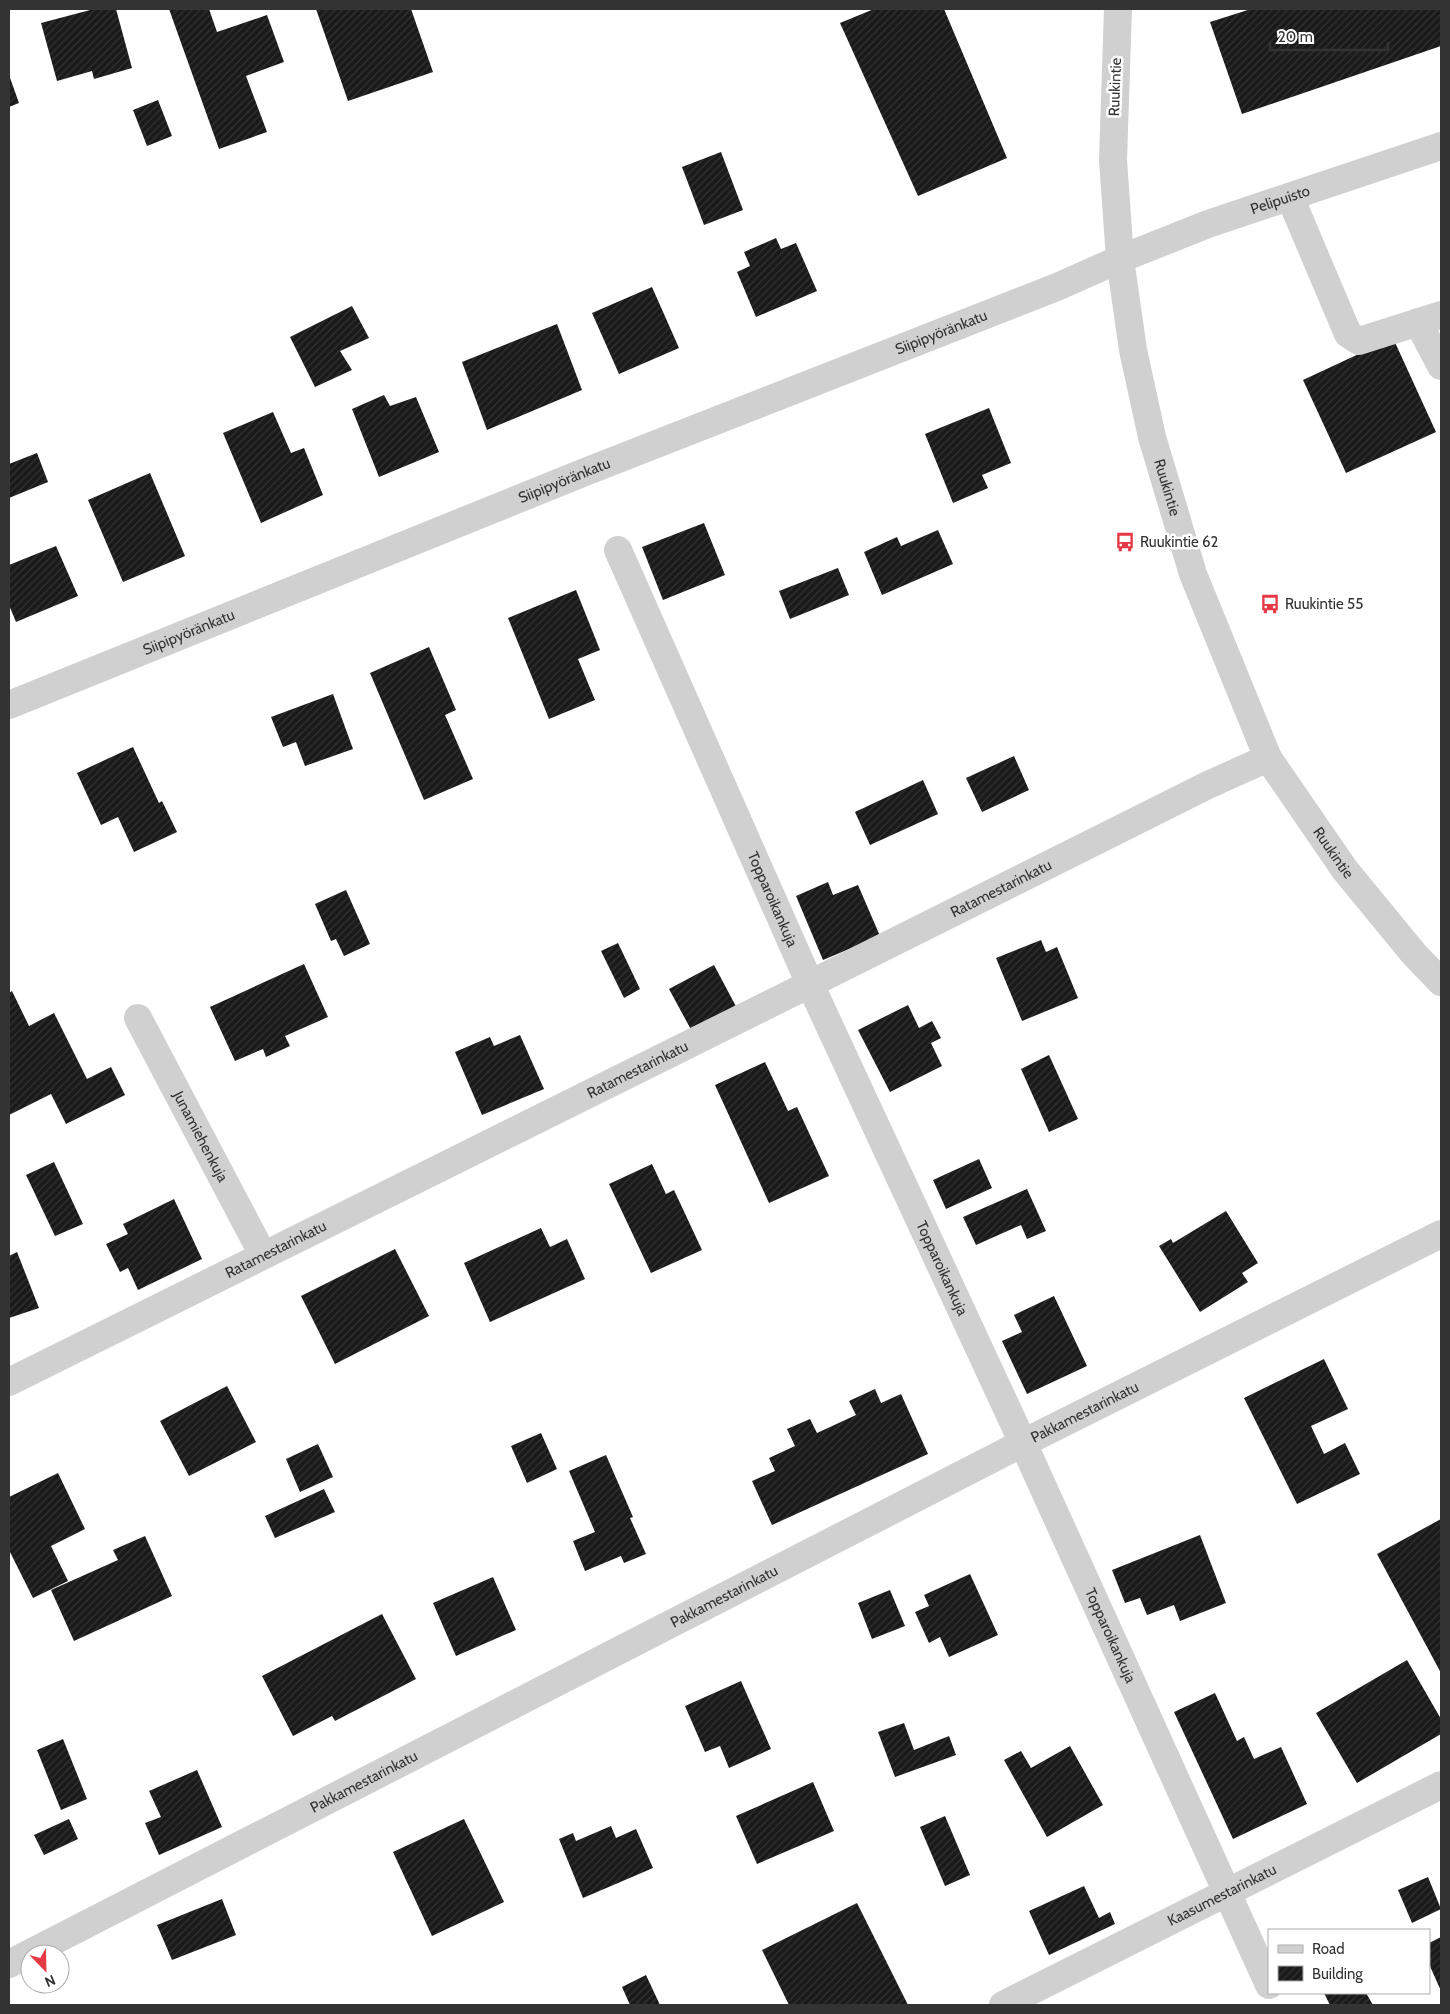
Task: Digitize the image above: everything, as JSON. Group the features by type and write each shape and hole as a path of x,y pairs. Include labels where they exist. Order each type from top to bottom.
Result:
{"street":[{"name":"Ruukintie","path":"1118,9 1113,160 1120,259 1133,350 1152,438 1193,574 1268,758 1344,870 1414,954 1441,982"},
{"name":"Pelipuisto","path":"1120,259 1208,224 1441,146"},
{"path":"1290,197 1348,334 1359,341 1430,318 1441,366"},
{"name":"Siipipyöränkatu","path":"9,705 585,472 1058,287 1120,259"},
{"name":"Topparoikankuja","path":"618,550 810,984 1023,1443 1268,1983"},
{"name":"Ratamestarinkatu","path":"9,1382 1208,784 1268,758"},
{"name":"Junamiehenkuja","path":"138,1018 262,1255"},
{"name":"Pakkamestarinkatu","path":"9,1964 1023,1443 1441,1234"},
{"name":"Kaasumestarinkatu","path":"1003,2005 1441,1785"}],"building":[{"path":"94,9 116,9 132,68 94,79 92,71 57,81 41,23"},
{"path":"169,9 209,9 217,32 267,15 284,62 246,76 267,132 219,149"},
{"path":"316,9 411,9 433,72 348,101"},
{"path":"874,9 944,9 1007,158 918,196 840,23"},
{"path":"1251,9 1441,9 1441,46 1242,114 1210,22"},
{"path":"9,75 19,103 9,107"},
{"path":"158,100 172,136 147,146 133,110"},
{"path":"721,152 743,210 704,225 682,167"},
{"path":"776,238 781,249 796,243 817,291 756,317 737,272 750,266 744,252"},
{"path":"652,287 679,348 619,374 592,313"},
{"path":"352,306 369,338 340,351 352,370 315,387 290,337"},
{"path":"557,324 582,390 487,430 462,362"},
{"path":"1393,338 1436,432 1346,473 1303,380"},
{"path":"384,395 390,406 416,397 439,452 379,477 352,409"},
{"path":"989,408 1011,463 982,475 988,488 953,503 925,434"},
{"path":"273,412 291,453 304,448 323,495 261,523 223,433"},
{"path":"37,453 48,482 9,498 9,464"},
{"path":"150,473 185,556 123,582 88,500"},
{"path":"704,523 725,575 663,600 642,547"},
{"path":"938,530 953,564 882,595 864,552 897,537 901,546"},
{"path":"56,546 78,596 16,622 9,605 9,565"},
{"path":"838,568 849,595 790,619 779,591"},
{"path":"576,590 600,650 578,659 595,700 549,719 508,618"},
{"path":"429,647 456,710 445,715 473,779 424,800 370,673"},
{"path":"333,694 353,749 305,766 296,742 283,747 271,717"},
{"path":"133,747 159,803 162,801 177,832 134,852 118,817 101,825 77,773"},
{"path":"1014,756 1029,790 982,812 966,778"},
{"path":"923,780 938,814 870,845 855,812"},
{"path":"828,882 833,895 858,885 880,936 823,960 796,896"},
{"path":"346,890 370,944 344,956 336,939 331,941 315,904"},
{"path":"1041,940 1046,952 1057,947 1078,998 1022,1021 996,958"},
{"path":"618,943 640,989 624,998 601,951"},
{"path":"304,964 328,1017 285,1036 290,1046 266,1057 263,1049 235,1061 210,1007"},
{"path":"714,965 739,1012 695,1037 669,989"},
{"path":"12,991 29,1026 54,1013 87,1079 111,1067 125,1095 66,1124 51,1094 9,1115 9,993"},
{"path":"908,1005 919,1028 932,1021 941,1038 931,1043 942,1066 890,1092 858,1030"},
{"path":"520,1035 544,1089 482,1115 455,1052 490,1037 494,1046"},
{"path":"1049,1055 1078,1119 1049,1132 1021,1069"},
{"path":"765,1062 788,1111 797,1107 829,1176 769,1203 715,1085"},
{"path":"979,1159 992,1188 946,1209 933,1180"},
{"path":"54,1162 83,1224 55,1236 26,1175"},
{"path":"652,1164 666,1194 674,1190 702,1250 651,1273 609,1184"},
{"path":"1027,1189 1046,1231 1027,1239 1021,1225 976,1245 963,1217"},
{"path":"174,1199 202,1259 138,1290 128,1268 120,1272 106,1244 128,1234 123,1224"},
{"path":"1226,1211 1258,1263 1242,1273 1248,1282 1200,1312 1159,1246 1171,1239 1173,1243"},
{"path":"541,1228 550,1247 567,1239 585,1279 490,1322 464,1263"},
{"path":"395,1249 429,1316 335,1364 301,1296"},
{"path":"17,1252 39,1308 9,1318 9,1256"},
{"path":"1054,1296 1087,1366 1027,1394 1002,1341 1022,1332 1014,1315"},
{"path":"1324,1359 1348,1409 1311,1426 1324,1454 1345,1443 1360,1474 1297,1504 1244,1398"},
{"path":"227,1386 256,1442 189,1476 160,1421"},
{"path":"875,1389 881,1403 901,1394 928,1454 772,1525 752,1481 775,1471 769,1458 795,1446 787,1429 810,1419 817,1433 856,1415 849,1401"},
{"path":"541,1433 557,1469 527,1483 511,1446"},
{"path":"318,1444 333,1477 300,1492 286,1459"},
{"path":"606,1455 633,1517 630,1518 646,1554 624,1563 621,1556 585,1571 573,1541 595,1532 569,1471"},
{"path":"58,1473 85,1529 51,1546 68,1581 33,1598 9,1550 9,1497"},
{"path":"324,1489 335,1512 275,1538 265,1516"},
{"path":"1441,1519 1441,1673 1377,1554"},
{"path":"1200,1535 1226,1603 1180,1621 1174,1605 1147,1615 1140,1598 1125,1603 1112,1570"},
{"path":"145,1536 172,1596 74,1641 51,1590 118,1560 113,1550"},
{"path":"970,1574 998,1635 949,1657 940,1637 929,1643 915,1612 929,1606 924,1595"},
{"path":"493,1577 516,1630 456,1656 433,1603"},
{"path":"890,1590 905,1626 872,1639 858,1603"},
{"path":"382,1614 416,1679 335,1721 332,1716 293,1736 262,1676"},
{"path":"1407,1660 1441,1719 1441,1734 1357,1783 1316,1713"},
{"path":"741,1681 771,1749 729,1768 720,1746 705,1752 685,1706"},
{"path":"1215,1693 1237,1741 1244,1737 1254,1759 1281,1747 1307,1804 1233,1839 1174,1712"},
{"path":"904,1723 914,1750 949,1736 956,1755 895,1777 878,1732"},
{"path":"63,1739 87,1799 61,1810 37,1750"},
{"path":"1070,1746 1103,1805 1047,1837 1004,1760 1021,1751 1031,1768"},
{"path":"197,1770 222,1827 159,1855 145,1823 161,1817 149,1791"},
{"path":"813,1782 834,1831 757,1864 736,1816"},
{"path":"945,1816 970,1875 945,1886 920,1827"},
{"path":"69,1819 78,1839 44,1855 34,1835"},
{"path":"464,1819 504,1902 432,1936 393,1852"},
{"path":"611,1826 616,1838 636,1829 653,1868 583,1898 559,1839 573,1833 576,1841"},
{"path":"1428,1877 1441,1909 1412,1923 1398,1890"},
{"path":"1084,1886 1099,1918 1110,1912 1115,1924 1049,1955 1029,1911"},
{"path":"222,1899 236,1935 172,1960 157,1925"},
{"path":"857,1903 908,2005 789,2005 762,1950"},
{"path":"1441,1937 1441,1991 1430,1966 1430,1942"},
{"path":"646,1975 660,2005 630,2005 622,1987"},
{"path":"1324,1994 1367,1994 1373,2005 1330,2005"}],"place":[{"name":"Ruukintie 62","path":"1125,542"},
{"name":"Ruukintie 55","path":"1270,604"}]}
